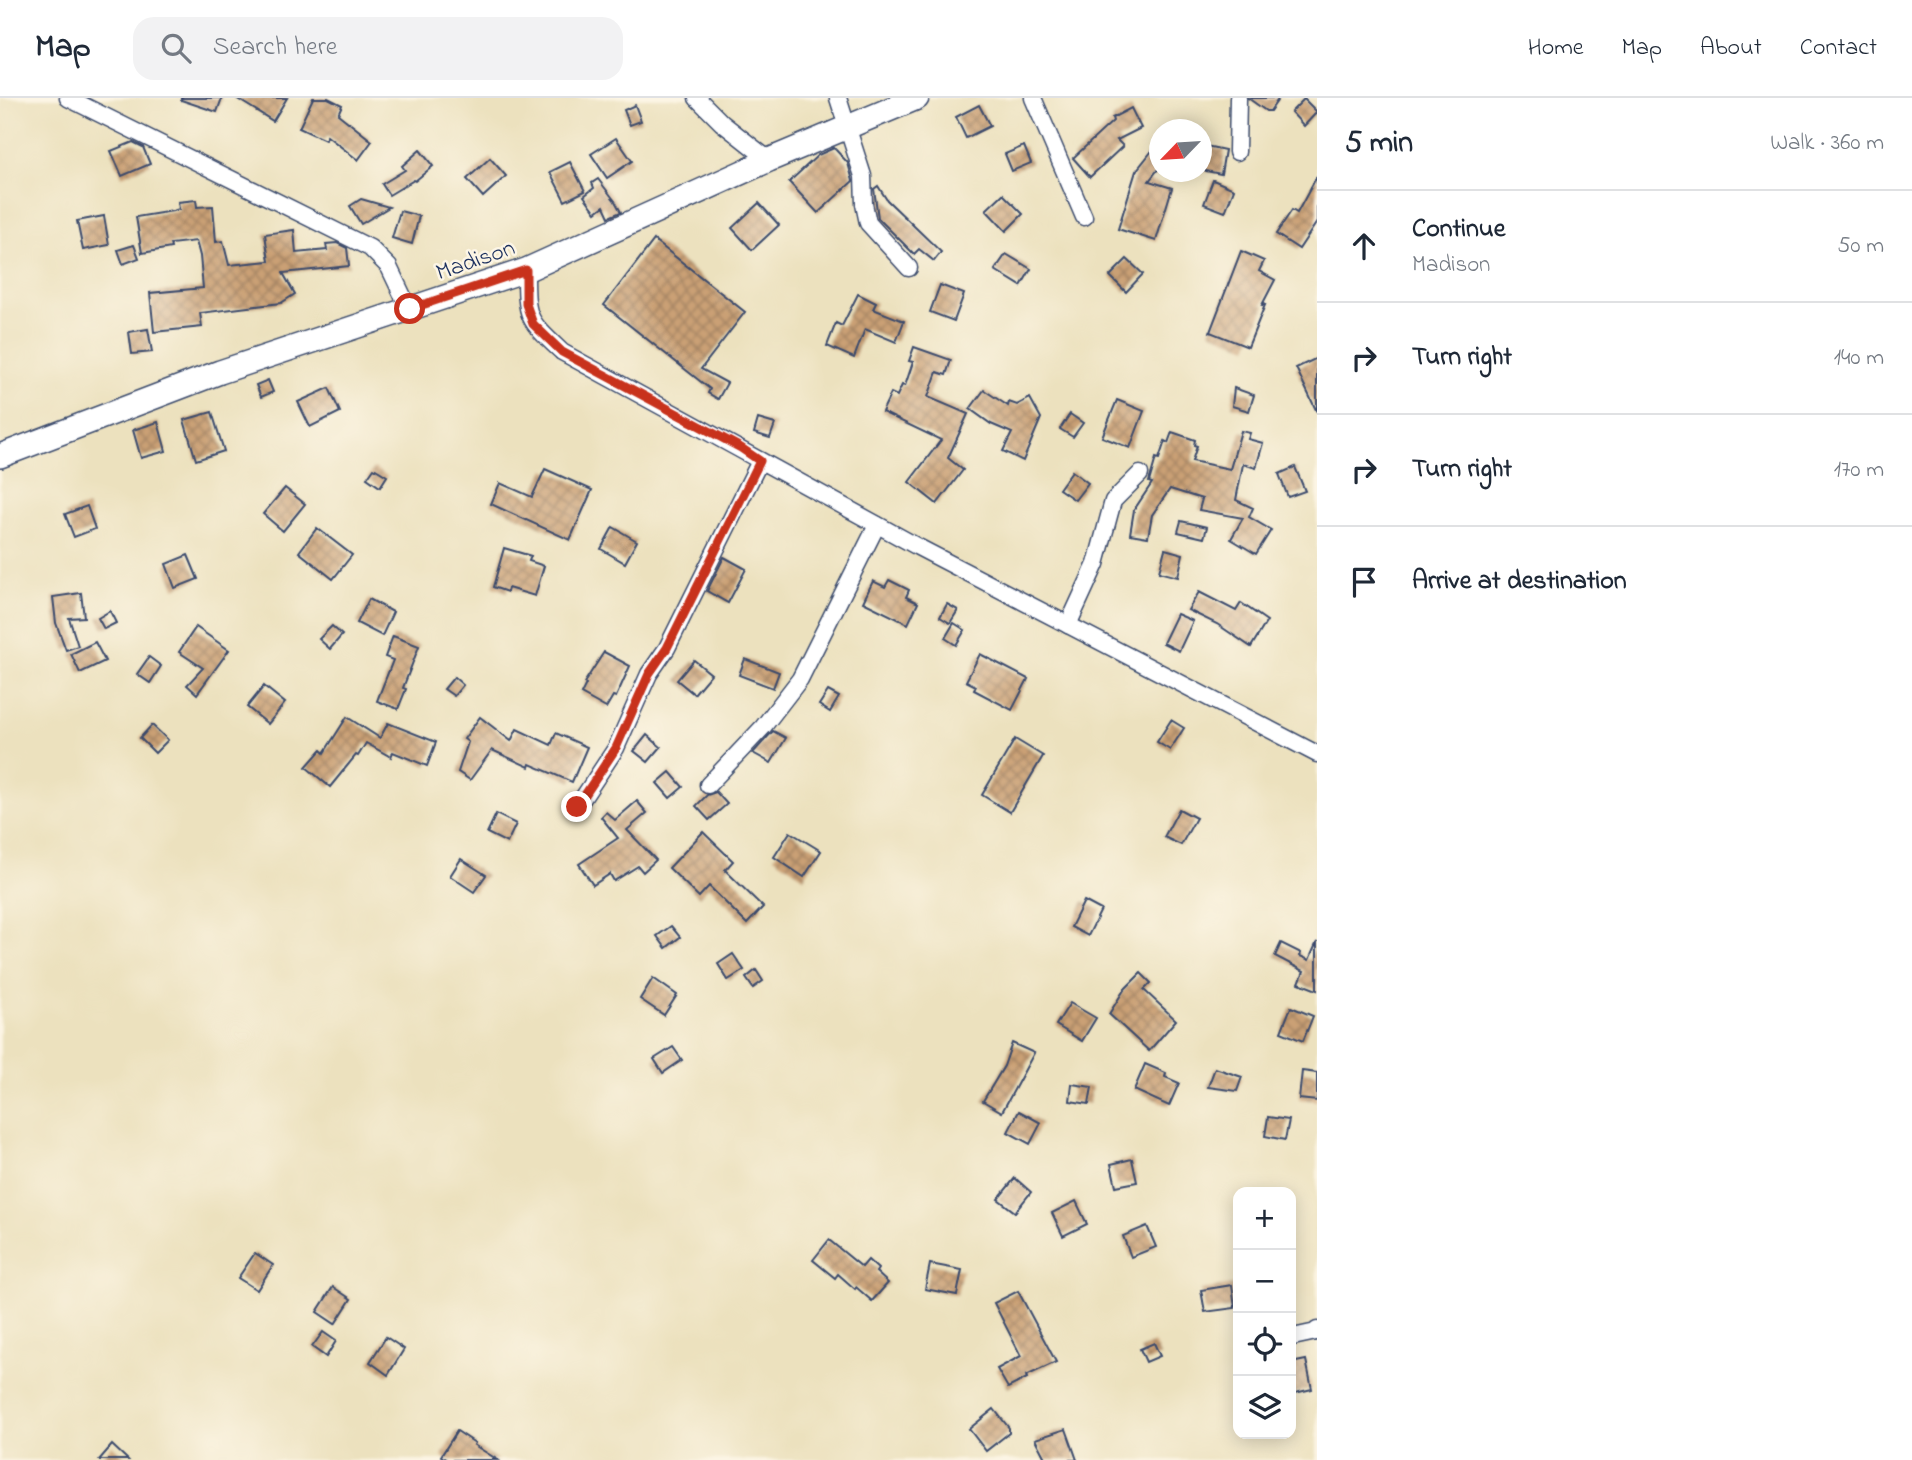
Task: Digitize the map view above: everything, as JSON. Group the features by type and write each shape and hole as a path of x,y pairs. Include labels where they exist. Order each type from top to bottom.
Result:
{"street":[{"path":"68,98 370,248 389,267 410,309"},
{"path":"697,98 722,123 769,160"},
{"path":"838,98 863,176 868,223 909,268"},
{"name":"Madison","path":"0,456 220,372 526,270 769,160 918,98"},
{"path":"1033,98 1084,217"},
{"path":"1237,152 1238,98"},
{"path":"526,270 526,304 533,324 562,352 877,524 1317,754"},
{"path":"577,807 616,748 649,674 667,648 760,461"},
{"path":"1068,625 1096,564 1113,501 1139,474"},
{"path":"708,785 763,727 800,678 877,524"},
{"path":"1296,1336 1317,1330"}],"building":[{"path":"181,98 222,98 217,112"},
{"path":"236,98 287,98 273,121"},
{"path":"313,98 328,98 342,105 338,114 372,141 358,160 327,136 325,140 299,128"},
{"path":"1248,98 1279,98 1270,111 1266,111"},
{"path":"1304,99 1317,112 1304,126 1291,112"},
{"path":"635,105 641,121 630,125 624,110"},
{"path":"979,105 990,126 966,138 956,117"},
{"path":"1131,108 1141,128 1117,140 1123,146 1090,177 1073,158 1113,121 1112,118"},
{"path":"616,138 632,161 607,178 591,154"},
{"path":"133,142 143,147 150,164 122,176 111,151"},
{"path":"1024,146 1031,163 1012,171 1005,154"},
{"path":"1212,147 1225,150 1221,174 1212,172"},
{"path":"834,148 848,163 853,181 818,213 789,182 818,155"},
{"path":"420,150 433,166 415,181 389,195 382,184 405,170 402,166"},
{"path":"1149,155 1149,182 1172,188 1156,241 1118,229 1136,171"},
{"path":"490,158 506,176 483,197 467,179"},
{"path":"570,162 585,191 565,201 550,172"},
{"path":"1317,176 1317,222 1299,249 1276,234 1292,210 1297,213"},
{"path":"598,179 621,212 609,217 604,206 596,212 584,196 594,188 592,183"},
{"path":"1213,180 1234,189 1225,212 1204,204"},
{"path":"878,186 887,200 941,252 934,261 919,249 914,254 878,218 874,189"},
{"path":"1003,194 1023,214 1006,231 986,210"},
{"path":"361,199 389,207 361,224 350,206"},
{"path":"196,200 197,207 213,206 216,242 223,241 229,265 269,261 265,234 294,230 296,253 327,250 326,244 337,243 347,248 349,266 283,273 295,294 281,303 200,313 202,327 154,332 150,293 203,288 200,256 196,241 170,244 171,248 142,253 136,217 173,211 179,209 178,202"},
{"path":"759,203 779,225 752,250 732,228"},
{"path":"400,211 419,216 412,244 392,238"},
{"path":"104,216 109,245 83,250 77,221"},
{"path":"654,240 745,312 701,369 727,383 718,399 708,393 710,389 604,305"},
{"path":"134,245 139,258 123,264 118,250"},
{"path":"1241,251 1264,261 1259,271 1275,280 1262,305 1265,305 1248,347 1210,332"},
{"path":"1006,254 1031,269 1021,286 995,270"},
{"path":"1127,259 1143,274 1126,292 1110,276"},
{"path":"940,285 964,294 954,321 930,312"},
{"path":"858,294 876,303 873,309 904,321 896,342 865,329 854,358 827,346 836,323 842,326"},
{"path":"148,329 152,352 132,354 129,332"},
{"path":"914,347 951,360 946,375 937,372 928,397 968,414 948,458 963,470 937,504 909,482 941,440 882,412 891,393 897,396 902,385 905,386 913,362 909,361"},
{"path":"1317,358 1317,412 1296,368"},
{"path":"268,380 273,392 261,397 256,385"},
{"path":"329,388 340,412 310,427 298,402"},
{"path":"1234,388 1254,395 1249,411 1232,406"},
{"path":"984,390 1008,406 1009,402 1017,405 1030,398 1041,418 1023,461 1003,451 1012,433 991,424 970,409"},
{"path":"1117,400 1144,411 1130,448 1102,437"},
{"path":"212,412 224,451 196,460 184,420"},
{"path":"1070,414 1083,423 1073,437 1060,429"},
{"path":"758,419 775,424 770,438 754,433"},
{"path":"158,422 166,451 141,458 133,430"},
{"path":"1241,431 1250,433 1248,439 1263,443 1256,468 1243,464 1236,500 1253,508 1249,517 1271,530 1256,554 1231,539 1243,518 1199,510 1202,499 1170,489 1152,515 1148,537 1130,534 1134,510 1152,483 1149,482 1156,458 1159,459 1165,441 1168,443 1172,432 1195,440 1194,445 1197,446 1192,461 1230,469"},
{"path":"1295,467 1305,491 1288,497 1279,474"},
{"path":"374,468 387,476 380,487 367,478"},
{"path":"545,469 592,490 570,540 491,504 500,483 532,497"},
{"path":"1072,471 1088,483 1075,500 1059,489"},
{"path":"285,488 305,504 283,531 263,514"},
{"path":"87,506 95,529 74,537 65,514"},
{"path":"1181,521 1207,527 1204,538 1178,532"},
{"path":"613,527 637,541 625,563 601,549"},
{"path":"317,528 352,555 333,579 299,552"},
{"path":"504,548 531,556 529,561 544,566 535,596 508,588 507,592 493,587"},
{"path":"1165,549 1183,554 1178,577 1159,572"},
{"path":"188,555 198,579 175,588 166,564"},
{"path":"724,557 746,569 728,603 707,591"},
{"path":"889,580 909,590 906,597 918,603 908,624 863,602 873,581 885,587"},
{"path":"1199,592 1236,611 1241,603 1267,621 1251,647 1217,624 1188,610"},
{"path":"81,593 84,617 69,618 78,646 66,650 56,623 53,597"},
{"path":"369,599 393,612 382,636 357,623"},
{"path":"947,604 958,610 950,623 940,617"},
{"path":"110,611 116,623 104,629 98,618"},
{"path":"1177,614 1193,621 1179,651 1163,643"},
{"path":"954,623 965,630 956,645 945,638"},
{"path":"332,626 342,635 330,649 319,639"},
{"path":"196,627 229,650 197,694 187,685 203,668 179,652"},
{"path":"393,636 419,646 398,709 377,701 393,660 385,657"},
{"path":"95,642 105,661 80,673 71,654"},
{"path":"604,652 630,666 616,697 613,696 606,708 581,694 586,684 584,683"},
{"path":"980,654 1028,679 1012,710 974,690 976,686 966,681"},
{"path":"149,657 161,666 150,683 137,674"},
{"path":"745,659 779,672 773,688 739,675"},
{"path":"694,660 711,674 694,694 677,680"},
{"path":"454,677 463,685 454,696 444,689"},
{"path":"264,686 285,703 268,724 247,707"},
{"path":"828,691 839,697 830,712 819,705"},
{"path":"347,717 380,738 388,723 436,742 427,766 393,752 391,757 366,743 330,787 306,767 321,750 324,753"},
{"path":"480,717 511,741 517,729 551,745 556,733 587,747 572,782 492,750 470,780 458,772 468,742 464,739"},
{"path":"1171,720 1184,728 1170,750 1157,742"},
{"path":"152,725 168,740 155,753 140,738"},
{"path":"773,731 786,738 771,763 753,753"},
{"path":"647,735 661,747 648,762 634,751"},
{"path":"1015,739 1043,756 1010,812 982,795"},
{"path":"670,772 683,787 670,798 657,783"},
{"path":"716,792 727,804 709,820 696,806 707,795"},
{"path":"637,801 647,813 627,830 656,860 643,872 638,866 614,881 610,874 593,885 579,864 618,838 601,817 606,812 615,820"},
{"path":"1179,809 1196,818 1181,845 1164,837"},
{"path":"496,814 516,824 507,843 487,833"},
{"path":"703,832 733,861 725,870 763,907 747,924 709,886 699,897 669,868"},
{"path":"790,832 821,851 804,877 774,857"},
{"path":"461,859 486,875 474,892 450,876"},
{"path":"1084,901 1101,910 1088,936 1071,927"},
{"path":"671,926 680,937 666,948 657,936"},
{"path":"1317,942 1317,990 1299,983 1304,971 1275,956 1281,943 1309,960"},
{"path":"733,954 744,970 728,980 718,964"},
{"path":"756,970 763,981 753,988 746,978"},
{"path":"1141,973 1151,983 1144,990 1176,1020 1149,1051 1109,1014 1124,990"},
{"path":"653,978 677,995 664,1015 640,999"},
{"path":"1070,1003 1096,1018 1082,1041 1056,1025"},
{"path":"1291,1007 1313,1016 1303,1041 1281,1032"},
{"path":"1012,1043 1034,1053 1002,1112 983,1101 1004,1066"},
{"path":"673,1047 682,1060 663,1073 654,1059"},
{"path":"1145,1064 1166,1073 1165,1077 1179,1083 1169,1106 1134,1090"},
{"path":"1215,1068 1242,1077 1237,1091 1208,1087"},
{"path":"1302,1071 1317,1073 1317,1101 1299,1099"},
{"path":"1072,1084 1092,1087 1089,1104 1070,1101"},
{"path":"1019,1111 1041,1123 1030,1144 1008,1132"},
{"path":"1268,1117 1289,1120 1285,1140 1265,1136"},
{"path":"1132,1159 1137,1182 1116,1186 1111,1164"},
{"path":"1015,1178 1031,1192 1015,1212 998,1199"},
{"path":"1076,1201 1087,1224 1063,1236 1052,1213"},
{"path":"1147,1226 1156,1247 1131,1257 1123,1236"},
{"path":"829,1240 862,1267 868,1260 888,1283 872,1301 838,1274 835,1278 813,1260"},
{"path":"255,1253 273,1265 257,1290 238,1278"},
{"path":"930,1264 962,1270 957,1295 925,1289"},
{"path":"1232,1285 1233,1308 1205,1312 1201,1290"},
{"path":"333,1287 351,1299 335,1324 317,1312"},
{"path":"1018,1291 1056,1362 1008,1388 997,1369 1021,1356 994,1303"},
{"path":"323,1332 336,1341 326,1357 312,1347"},
{"path":"386,1337 404,1349 388,1375 370,1362"},
{"path":"1154,1343 1160,1356 1146,1362 1140,1349"},
{"path":"1306,1360 1312,1389 1296,1393 1296,1362"},
{"path":"994,1409 1009,1428 1009,1433 986,1451 969,1429"},
{"path":"1066,1429 1077,1460 1046,1460 1035,1439"},
{"path":"457,1431 498,1460 447,1460 441,1456"},
{"path":"112,1445 128,1460 99,1460"}],"route":[{"path":"410,309 526,270 526,304 533,324 562,352 741,448 760,461 667,648 649,674 616,748 577,807"}]}
